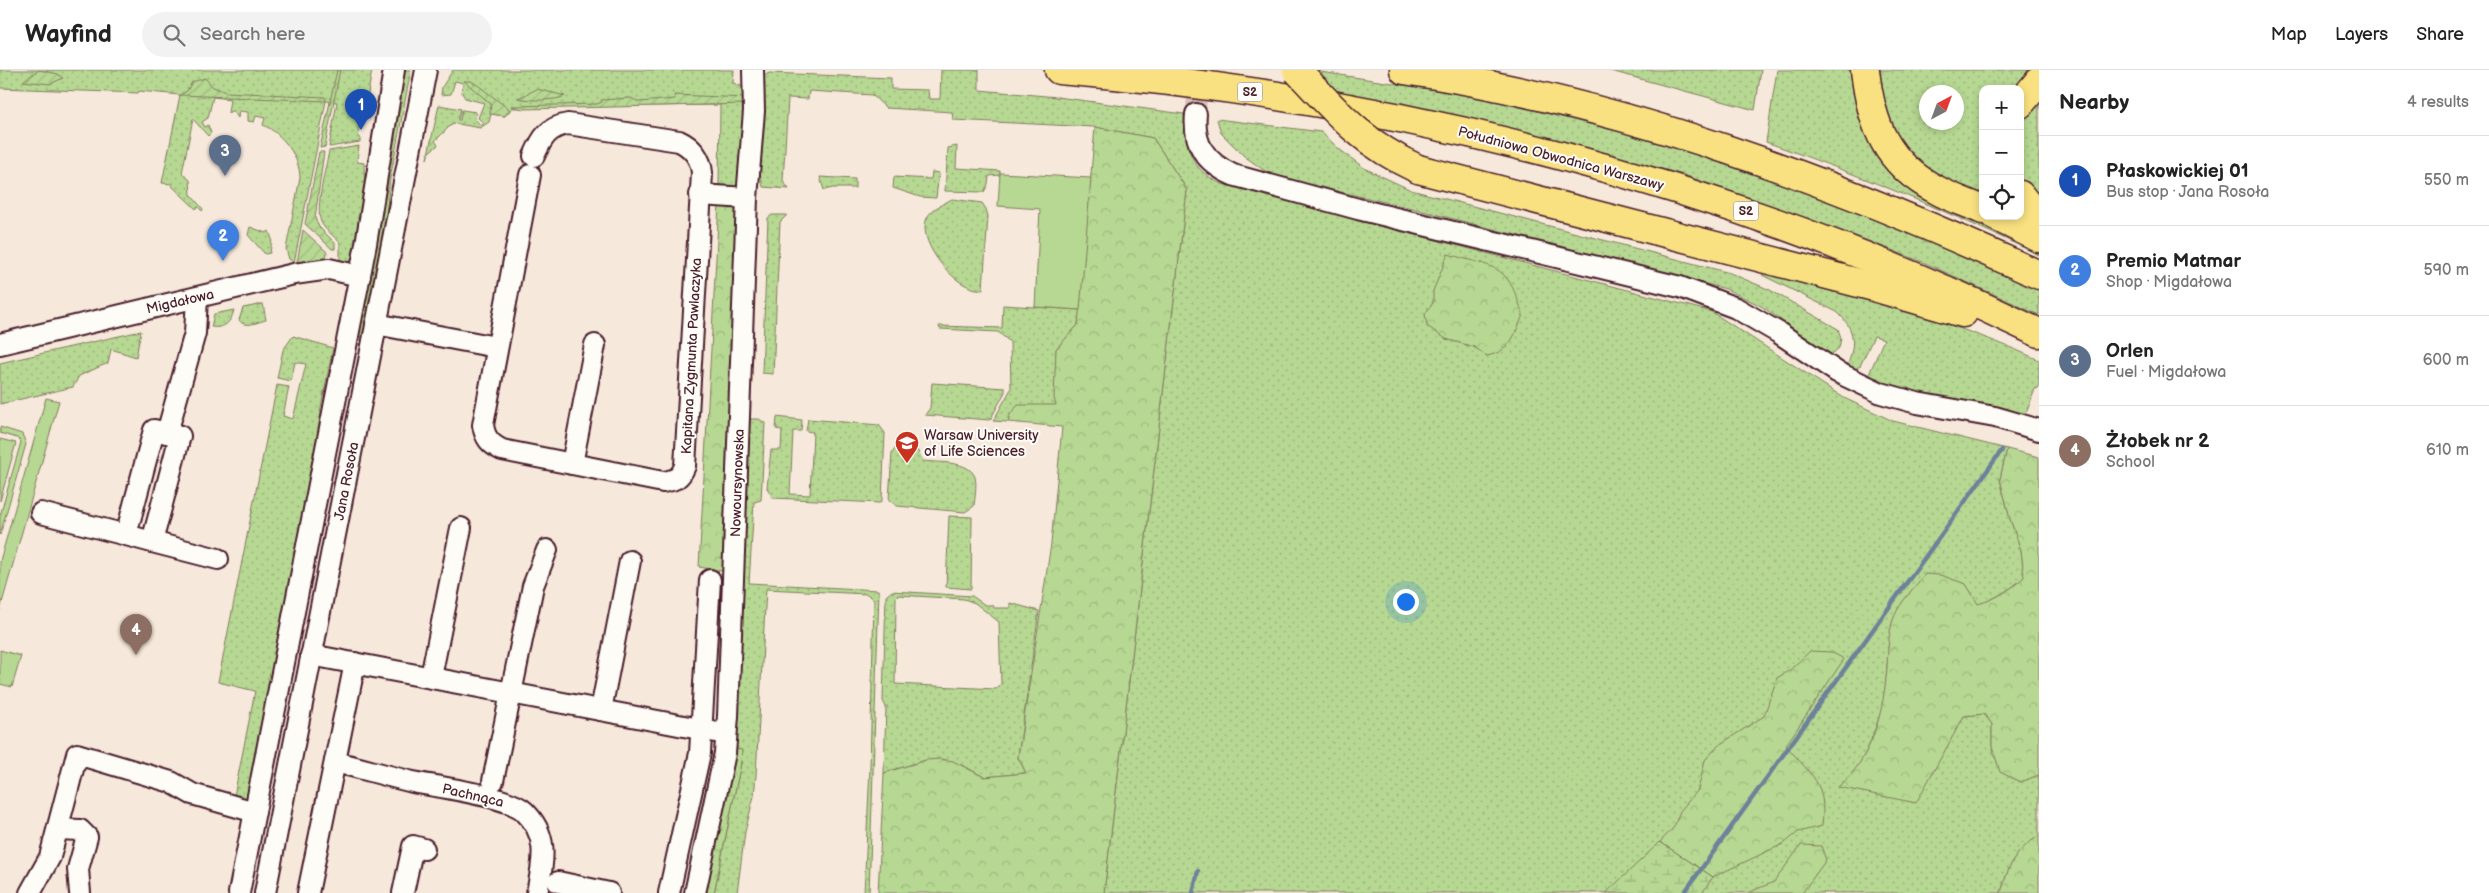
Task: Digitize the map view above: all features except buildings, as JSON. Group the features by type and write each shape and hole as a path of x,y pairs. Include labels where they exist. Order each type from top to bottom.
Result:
{"highway":[{"name":"Południowa Obwodnica Warszawy","path":"1058,70 1146,77 1288,98 1439,125 1540,150 1691,193 1803,231 1955,293 2039,333"},
{"path":"1297,70 1338,116 1358,134 1394,158 1418,169 1874,287 2039,337"},
{"path":"1404,70 1570,103 1642,122 1732,150 1846,192 2039,275"},
{"path":"1865,70 1876,126 1889,150 1905,170 1936,190 1979,208"},
{"path":"2024,99 2039,81"},
{"path":"2024,200 2039,220"},
{"path":"2003,220 2039,238"}],"street":[{"name":"Jana Rosoła","path":"239,893 360,276 394,70"},
{"name":"Jana Rosoła","path":"265,893 426,70"},
{"name":"Nowoursynowska","path":"694,893 724,753 726,734 748,198 754,111 754,70"},
{"path":"1196,114 1195,126 1202,151 1218,168 1233,175 1358,209 1680,287 1736,308 1779,333 1836,372 1881,392 1917,404 1995,417 2039,430"},
{"name":"Kapitana Zygmunta Pawlaczyka","path":"568,124 679,142 690,148 700,165 700,195 691,377 685,466 682,474 674,480 664,482 502,450 487,439 483,425 496,347 532,165 546,132 568,124"},
{"path":"700,195 748,198"},
{"name":"Migdałowa","path":"0,344 317,270 337,270 360,276"},
{"path":"167,433 195,333 196,298"},
{"path":"376,324 496,347"},
{"path":"572,464 595,345"},
{"path":"126,535 154,430 180,436 152,542"},
{"path":"41,513 218,559"},
{"path":"431,678 461,528"},
{"path":"493,781 533,586 547,550"},
{"path":"601,710 630,561"},
{"path":"669,893 700,753 703,730 710,580"},
{"path":"311,654 726,734"},
{"path":"308,893 355,663"},
{"path":"30,893 50,857 77,754 171,782 192,794 255,812"},
{"name":"Pachnąca","path":"335,762 488,798 522,809 540,838 545,854 537,893"},
{"path":"58,829 80,830 88,836 78,869 80,893"},
{"path":"403,893 412,846 424,849"},
{"path":"558,882 610,893"}],"green space":[{"path":"0,70 372,70 363,123 360,123 358,136 360,137 360,142 329,147 337,102 326,101 294,263 289,259 286,249 300,178 299,170 289,147 277,134 263,125 265,118 256,116 254,122 248,121 248,112 239,111 238,118 233,110 228,113 230,99 213,97 208,118 202,122 205,127 208,125 211,133 208,136 193,119 182,173 190,180 191,195 203,209 202,211 198,207 196,209 172,184 162,183 180,95 139,91 138,93 0,88"},
{"path":"39,70 58,74 63,78 50,84 23,81"},
{"path":"337,70 340,70 325,147 320,148"},
{"path":"402,70 411,70 390,179 383,241 364,340 356,339"},
{"path":"453,70 734,70 733,83 746,88 744,189 719,188 720,105 512,108 505,116 491,114 489,122 480,128 453,123 435,141 438,145 429,152 427,159 439,105 461,109 458,120 460,120 462,110 476,112 475,119 481,126 484,123 478,118 484,103 465,98 462,93 463,83 455,81 451,94 441,95 442,87"},
{"path":"941,70 979,70 979,90 1057,97 1184,114 1186,137 1191,156 1202,171 1222,184 1712,312 1844,398 1893,421 2007,449 2000,479 2010,519 2021,550 2025,577 1996,597 1979,605 1942,621 1889,640 1884,704 1868,748 1853,775 1950,739 1964,716 1984,714 1992,724 1992,746 2020,782 2039,775 2039,836 2024,847 2014,860 2001,893 1104,893 1187,190 1153,138 1094,127 953,120 952,112 886,108 872,95 809,91 808,99 788,98 783,181 789,189 763,187 760,174 764,76 769,73 891,78 891,89 928,90 929,99 940,99","holes":["1448,254 1487,356 1474,347 1446,339 1425,314 1433,303"]},
{"path":"1607,70 1761,70 1755,110"},
{"path":"1777,70 1853,70 1860,110 1868,135 1881,159 1890,170 1979,216 1979,220 1987,220 2039,247 2039,255 1904,195 1766,142"},
{"path":"1877,70 2039,70 2024,85 1979,85 1979,197 1938,176 1914,158 1894,132 1884,111"},
{"path":"1314,71 1477,96 1677,146 1775,176 2039,290 2039,315 1925,263 1853,235 1684,175 1583,147 1436,111 1332,92"},
{"path":"205,78 213,87 226,92 325,97 326,101 180,95 187,91 192,82"},
{"path":"464,81 471,81 479,86 510,110 505,116 490,114 491,104"},
{"path":"537,89 565,96 542,100 518,98"},
{"path":"674,95 748,98 748,104 523,109 511,106 597,104 602,102 601,100 631,98 639,102 675,99"},
{"path":"2039,96 2039,209 2024,188 2024,122 2030,108"},
{"path":"1217,119 1321,132 1364,168 1411,190 1730,273 1770,290 1838,329 1841,338 1839,348 1831,355 1761,306 1726,289 1407,207 1284,179 1265,171 1244,156 1221,133"},
{"path":"1095,127 1153,138 1187,190 1104,893 878,893 884,773 926,760 940,759 953,761 984,777 1026,773 1018,757 1051,544 1062,427 1008,422 1010,414 1018,405 1056,405 1054,398 1056,349 1078,325"},
{"path":"359,146 357,162 364,163 365,198 354,258 348,263 340,263 340,243 325,228 319,216 322,187 329,151"},
{"path":"957,146 956,168 1000,171 1000,175 989,176 984,192 945,191 948,148"},
{"path":"319,152 324,152 315,218 319,227 335,243 335,249 332,249 305,224"},
{"path":"932,172 939,173 936,198 920,197 893,188 894,177 931,179"},
{"path":"1000,173 1091,178 1080,310 1035,307 1040,209 998,206"},
{"path":"820,177 855,179 855,188 824,190"},
{"path":"952,199 982,203 986,209 988,216 983,289 973,288 962,283 952,275 933,252 927,240 925,228 927,218 931,212"},
{"path":"719,204 737,207 728,572 699,567"},
{"path":"772,215 787,215 780,222 773,374 762,373 768,218"},
{"path":"250,227 266,233 269,231 272,239 270,253 265,254 248,235"},
{"path":"303,230 327,252 326,259 297,262"},
{"path":"1448,254 1497,270 1505,276 1517,297 1523,315 1511,342 1495,354 1487,356 1474,347 1446,339 1427,326 1425,314 1433,303 1433,291"},
{"path":"1765,271 1938,321 2039,360 2039,388 2035,389 2027,411 2021,416 1904,394 1871,378 1870,372 1884,339 1874,336 1860,366 1854,370 1846,369 1852,346 1851,332 1848,325 1837,312 1762,275"},
{"path":"263,304 266,320 244,324 239,320 243,308"},
{"path":"1003,305 1080,310 1078,325 1056,349 1056,406 1010,414 1008,422 993,421 1011,389 1010,342 998,332 940,329 939,326 1002,328"},
{"path":"234,310 229,322 220,327 211,327 214,314"},
{"path":"141,331 136,357 111,349 108,363 79,376 73,387 0,404 0,363"},
{"path":"293,336 333,348 320,412 324,413 249,794 245,799 234,796 255,691 218,682 277,385 289,387 283,416 293,419 306,364 295,362 291,381 277,378 283,350"},
{"path":"932,383 1005,388 1005,392 990,420 925,415 930,408"},
{"path":"46,398 59,401 0,610 0,561"},
{"path":"777,417 802,420 801,431 793,431 790,494 810,495 813,432 806,431 808,419 879,425 885,433 882,500 880,503 773,498 767,488 771,450 781,450 782,430 776,429"},
{"path":"750,419 759,419 765,423 761,500 754,502 749,583 878,590 879,592 869,893 864,893 870,768 874,599 867,594 766,589 754,796 745,832 737,893 714,893 741,763 741,750 736,749"},
{"path":"0,427 22,434 26,444 0,535 0,516 21,442 17,438 0,433"},
{"path":"0,439 16,443 0,501"},
{"path":"907,439 912,441 923,461 952,463 972,472 976,484 974,506 965,512 897,506 889,500 892,453 898,443"},
{"path":"2007,449 2039,457 2039,775 2020,782 2000,772 1992,746 1992,724 1984,714 1964,716 1916,803 1838,787 1850,776 1860,762 1875,732 1883,700 1892,623 1900,606 1925,574 1940,575 1966,584 1978,604 2002,594 2024,577 2021,550 2010,519 2000,479"},
{"path":"949,516 972,517 971,589 946,587"},
{"path":"892,591 972,596 985,605 993,605 994,608 1010,608 1010,603 1039,611 1018,757 1026,773 984,777 962,765 926,760 884,773 886,707 883,701 886,596","holes":["898,595 964,599 975,603 999,622 1001,684 996,689 895,684 896,597"]},
{"path":"0,650 21,656 12,687 0,684"},
{"path":"1810,651 1831,652 1844,659 1786,745 1810,773 1820,789 1823,811 1822,826 1798,832 1785,843 1713,877 1660,842 1674,827 1680,811 1698,790 1705,760 1719,745 1764,716 1777,678 1790,670"},
{"path":"736,749 742,750 741,763 714,893 705,893"},
{"path":"2039,836 2039,893 2001,893 2010,867 2018,853"},
{"path":"1660,842 1713,877 1702,893 1606,893"},
{"path":"1801,845 1821,846 1826,860 1802,893 1747,893 1774,882"}],"waterway":[{"path":"1684,893 2002,450"},
{"path":"1193,893 1198,871"}],"tunnel":[{"path":"1196,114 1198,70"}],"place":[{"name":"Płaskowickiej 01","path":"361,130"},
{"name":"Orlen","path":"225,176"},
{"name":"Premio Matmar","path":"223,261"},
{"name":"Warsaw University of Life Sciences","path":"907,464"},
{"name":"Żłobek nr 2","path":"136,655"}]}
